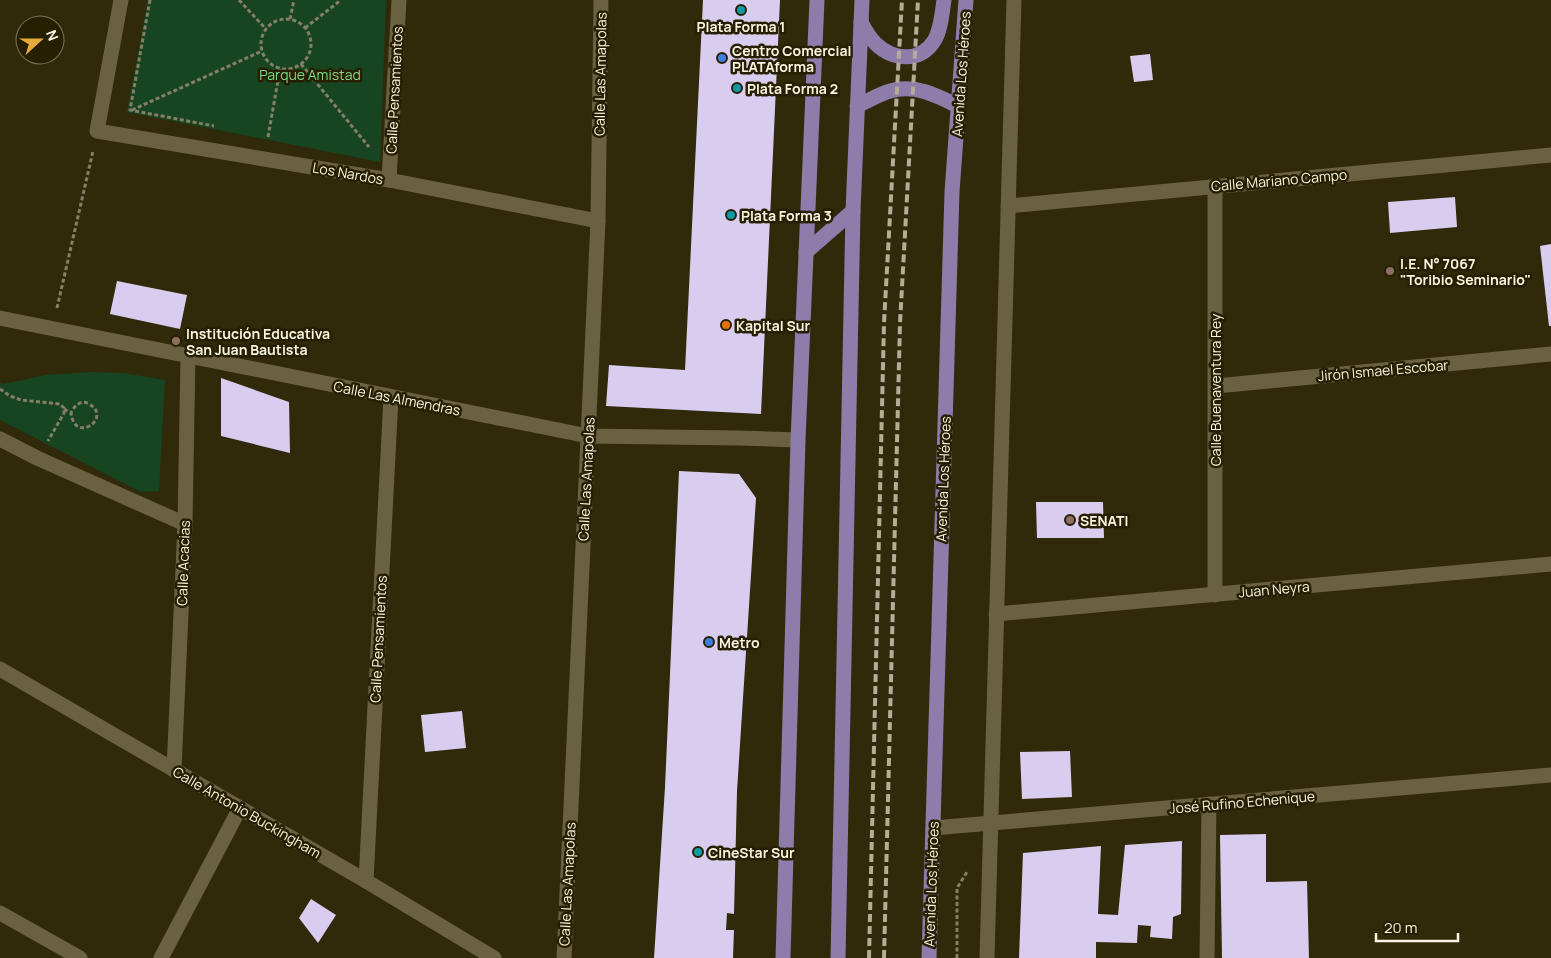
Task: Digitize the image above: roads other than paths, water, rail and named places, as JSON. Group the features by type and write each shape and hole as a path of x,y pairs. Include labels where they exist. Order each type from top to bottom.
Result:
{"main road":[{"path":"783,958 790,780 798,440 817,0"},
{"path":"838,958 853,211 862,0"},
{"path":"861,22 870,37 884,50 903,57 922,54 935,40 940,26 944,0"},
{"name":"Avenida Los Héroes","path":"929,958 952,192 966,0"},
{"path":"858,106 890,91 910,88 931,92 958,106"},
{"path":"806,252 853,211"}],"street":[{"name":"Los Nardos","path":"121,0 97,131 389,180 598,221"},
{"name":"Calle Pensamientos","path":"389,180 399,0"},
{"name":"Calle Las Amapolas","path":"564,958 598,221 601,0"},
{"path":"986,958 1014,0"},
{"name":"Calle Mariano Campo","path":"1008,206 1551,156"},
{"name":"Calle Buenaventura Rey","path":"1215,186 1215,595"},
{"name":"Calle Las Almendras","path":"0,318 588,436 798,440"},
{"name":"Jirón Ismael Escobar","path":"1216,386 1551,354"},
{"name":"Calle Acacias","path":"174,770 185,524 188,356"},
{"name":"Calle Pensamientos","path":"366,881 391,397"},
{"path":"0,439 37,458 185,524"},
{"name":"Juan Neyra","path":"996,614 1551,564"},
{"name":"Calle Antonio Buckingham","path":"0,669 366,881 494,958"},
{"name":"José Rufino Echenique","path":"933,828 1551,775"},
{"path":"1206,958 1209,804"},
{"path":"160,958 240,808"},
{"path":"0,913 80,958"}],"railway":[{"path":"869,958 884,323 902,0"},
{"path":"884,958 900,323 918,0"}],"place":[{"name":"Plata Forma 1","path":"741,10"},
{"name":"Centro Comercial PLATAforma","path":"722,58"},
{"name":"Plata Forma 2","path":"737,88"},
{"name":"Plata Forma 3","path":"731,215"},
{"name":"I.E. N° 7067 \"Toribio Seminario\"","path":"1390,271"},
{"name":"Kapital Sur","path":"726,325"},
{"name":"Institución Educativa San Juan Bautista","path":"176,341"},
{"name":"SENATI","path":"1070,520"},
{"name":"Metro","path":"709,642"},
{"name":"CineStar Sur","path":"698,852"}],"park label":[{"name":"Parque Amistad","path":"310,74"}]}
